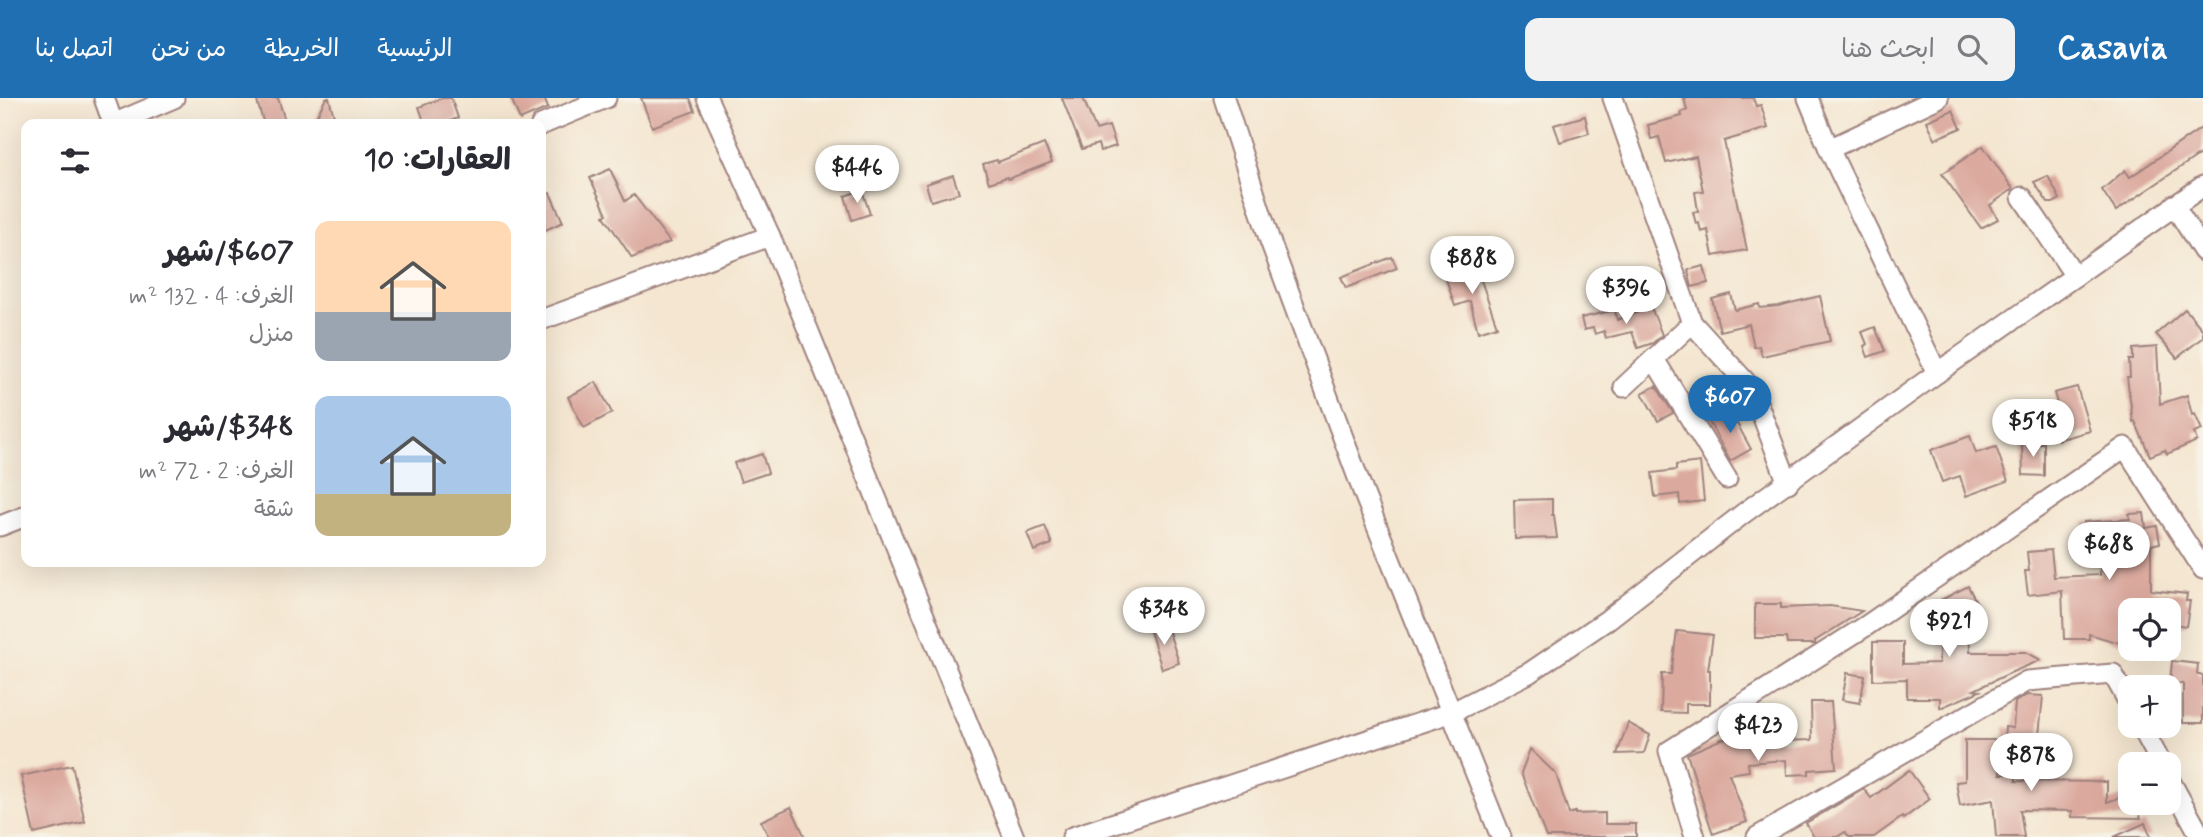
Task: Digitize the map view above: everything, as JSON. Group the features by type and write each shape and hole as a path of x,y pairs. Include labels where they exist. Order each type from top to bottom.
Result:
{"street":[{"path":"104,98 111,119"},
{"path":"125,119 174,98"},
{"path":"546,123 606,98"},
{"path":"707,98 770,236 1014,837"},
{"path":"1224,98 1269,237 1364,494 1501,837"},
{"path":"1613,98 1692,323 1752,389 1788,482"},
{"path":"1808,98 1829,149 1937,373"},
{"path":"1829,149 1938,98"},
{"path":"1072,837 1452,712 1529,673 1595,628 1937,373 2203,186"},
{"path":"2022,197 2075,276"},
{"path":"2174,205 2203,251"},
{"path":"546,318 770,236"},
{"path":"1624,387 1692,323"},
{"path":"1654,359 1727,479"},
{"path":"1695,837 1669,751 1866,626 2125,447 2203,569"},
{"path":"0,526 21,518"},
{"path":"1756,837 2027,681 2113,674 2118,683"},
{"path":"2181,801 2201,837"}],"building":[{"path":"256,98 278,98 284,119 262,119"},
{"path":"326,98 329,98 335,119 316,117"},
{"path":"442,98 451,98 458,118 423,119 419,107"},
{"path":"511,98 544,98 548,108 520,119"},
{"path":"641,98 690,98 695,111 652,127"},
{"path":"1062,98 1083,98 1096,130 1109,126 1116,146 1100,151 1098,144 1082,149"},
{"path":"1684,98 1753,98 1756,106 1761,105 1768,128 1724,141 1747,250 1713,256 1708,230 1701,232 1693,212 1698,211 1695,192 1703,191 1696,156 1666,163 1659,137 1651,139 1648,125 1682,116 1681,112 1687,110"},
{"path":"1953,110 1961,128 1935,139 1927,121"},
{"path":"1585,116 1589,133 1560,142 1554,125"},
{"path":"2203,127 2203,152 2116,211 2102,190 2125,170 2130,177"},
{"path":"1044,144 1052,162 1008,179 1007,177 989,183 983,164 997,160 998,162"},
{"path":"1983,146 2013,189 1990,205 1998,219 1981,228 1942,174"},
{"path":"610,169 625,201 634,195 670,242 632,258 604,216 607,214 590,178"},
{"path":"953,175 959,193 931,201 926,184"},
{"path":"2048,176 2060,199 2053,203 2048,203 2034,182"},
{"path":"862,190 870,214 852,220 845,196"},
{"path":"550,193 563,222 546,230 546,195"},
{"path":"1392,257 1397,268 1346,288 1341,277"},
{"path":"1476,266 1497,326 1478,332 1470,301 1455,306 1445,276"},
{"path":"1704,266 1708,283 1692,287 1688,270"},
{"path":"1731,294 1735,310 1759,304 1760,308 1778,306 1820,296 1830,341 1762,356 1759,346 1754,347 1749,324 1720,331 1712,299"},
{"path":"1651,307 1662,335 1653,343 1638,348 1632,332 1606,338 1604,331 1595,334 1593,328 1584,330 1581,318 1615,310 1617,320"},
{"path":"2185,309 2203,330 2203,337 2177,358 2156,334"},
{"path":"1875,327 1885,351 1868,357 1862,332"},
{"path":"2157,347 2160,404 2187,395 2192,415 2195,414 2202,430 2194,433 2197,441 2167,454 2165,450 2150,456 2135,421 2133,422 2127,377 2130,377 2129,360 2133,360 2133,349"},
{"path":"596,382 612,413 584,428 568,397"},
{"path":"1656,386 1673,413 1658,421 1642,393"},
{"path":"2077,387 2090,431 2058,440 2053,421 2057,420 2054,408 2058,407 2054,393"},
{"path":"1729,409 1751,449 1730,461 1708,420"},
{"path":"1970,436 1976,453 1996,447 2008,481 1966,496 1960,476 1942,482 1931,450"},
{"path":"2022,443 2044,443 2044,476 2023,475"},
{"path":"762,454 768,473 741,482 734,463"},
{"path":"1700,462 1704,501 1680,504 1679,494 1655,497 1652,473 1676,470 1676,465"},
{"path":"1552,499 1557,538 1515,539 1514,500"},
{"path":"2144,513 2146,528 2157,526 2160,543 2151,545 2151,590 2187,594 2186,601 2190,601 2186,626 2181,625 2181,598 2118,598 2118,642 2089,634 2089,639 2064,639 2062,591 2028,595 2025,571 2029,571 2027,552 2051,550 2054,577 2100,575 2101,550 2087,551 2084,522 2130,519 2129,514"},
{"path":"1045,526 1052,544 1034,551 1027,533"},
{"path":"1968,586 1983,615 1969,622 1970,652 2026,652 2041,660 1940,708 1940,698 1907,698 1907,679 1873,680 1873,642 1903,642 1903,664 1939,663 1939,636 1958,636 1941,600"},
{"path":"1755,604 1781,604 1781,608 1830,606 1862,611 1815,641 1815,644 1787,644 1786,638 1755,638"},
{"path":"1167,626 1179,663 1162,669 1150,631"},
{"path":"1677,631 1713,635 1708,670 1710,704 1686,704 1686,713 1661,712 1662,674 1671,674"},
{"path":"2172,661 2198,664 2197,674 2203,675 2203,723 2183,723 2181,675 2171,675"},
{"path":"1847,673 1865,676 1860,703 1842,700"},
{"path":"2027,695 2043,696 2038,745 2004,741 2005,727 2013,728 2015,702"},
{"path":"1811,702 1831,702 1836,768 1809,770 1809,774 1787,775 1786,760 1748,763 1749,771 1729,774 1747,822 1713,834 1687,754 1722,739 1752,731 1751,725 1778,723 1780,741 1812,740"},
{"path":"1628,723 1650,735 1644,753 1617,754"},
{"path":"1965,740 2000,740 2000,774 2016,774 2016,781 2107,782 2107,802 2118,798 2118,815 2140,815 2141,818 2072,817 2072,811 2020,810 2024,837 1996,837 1993,800 1960,806 1956,782 1965,781"},
{"path":"1530,749 1556,774 1569,814 1605,813 1605,824 1636,824 1636,837 1546,837 1521,773"},
{"path":"72,765 85,822 34,834 21,776"},
{"path":"1909,770 1930,799 1903,819 1902,817 1874,837 1849,837 1845,832 1837,837 1814,837 1806,823 1864,789 1871,798"},
{"path":"791,807 805,837 769,837 761,821"},
{"path":"2145,823 2151,837 2114,837"}]}
